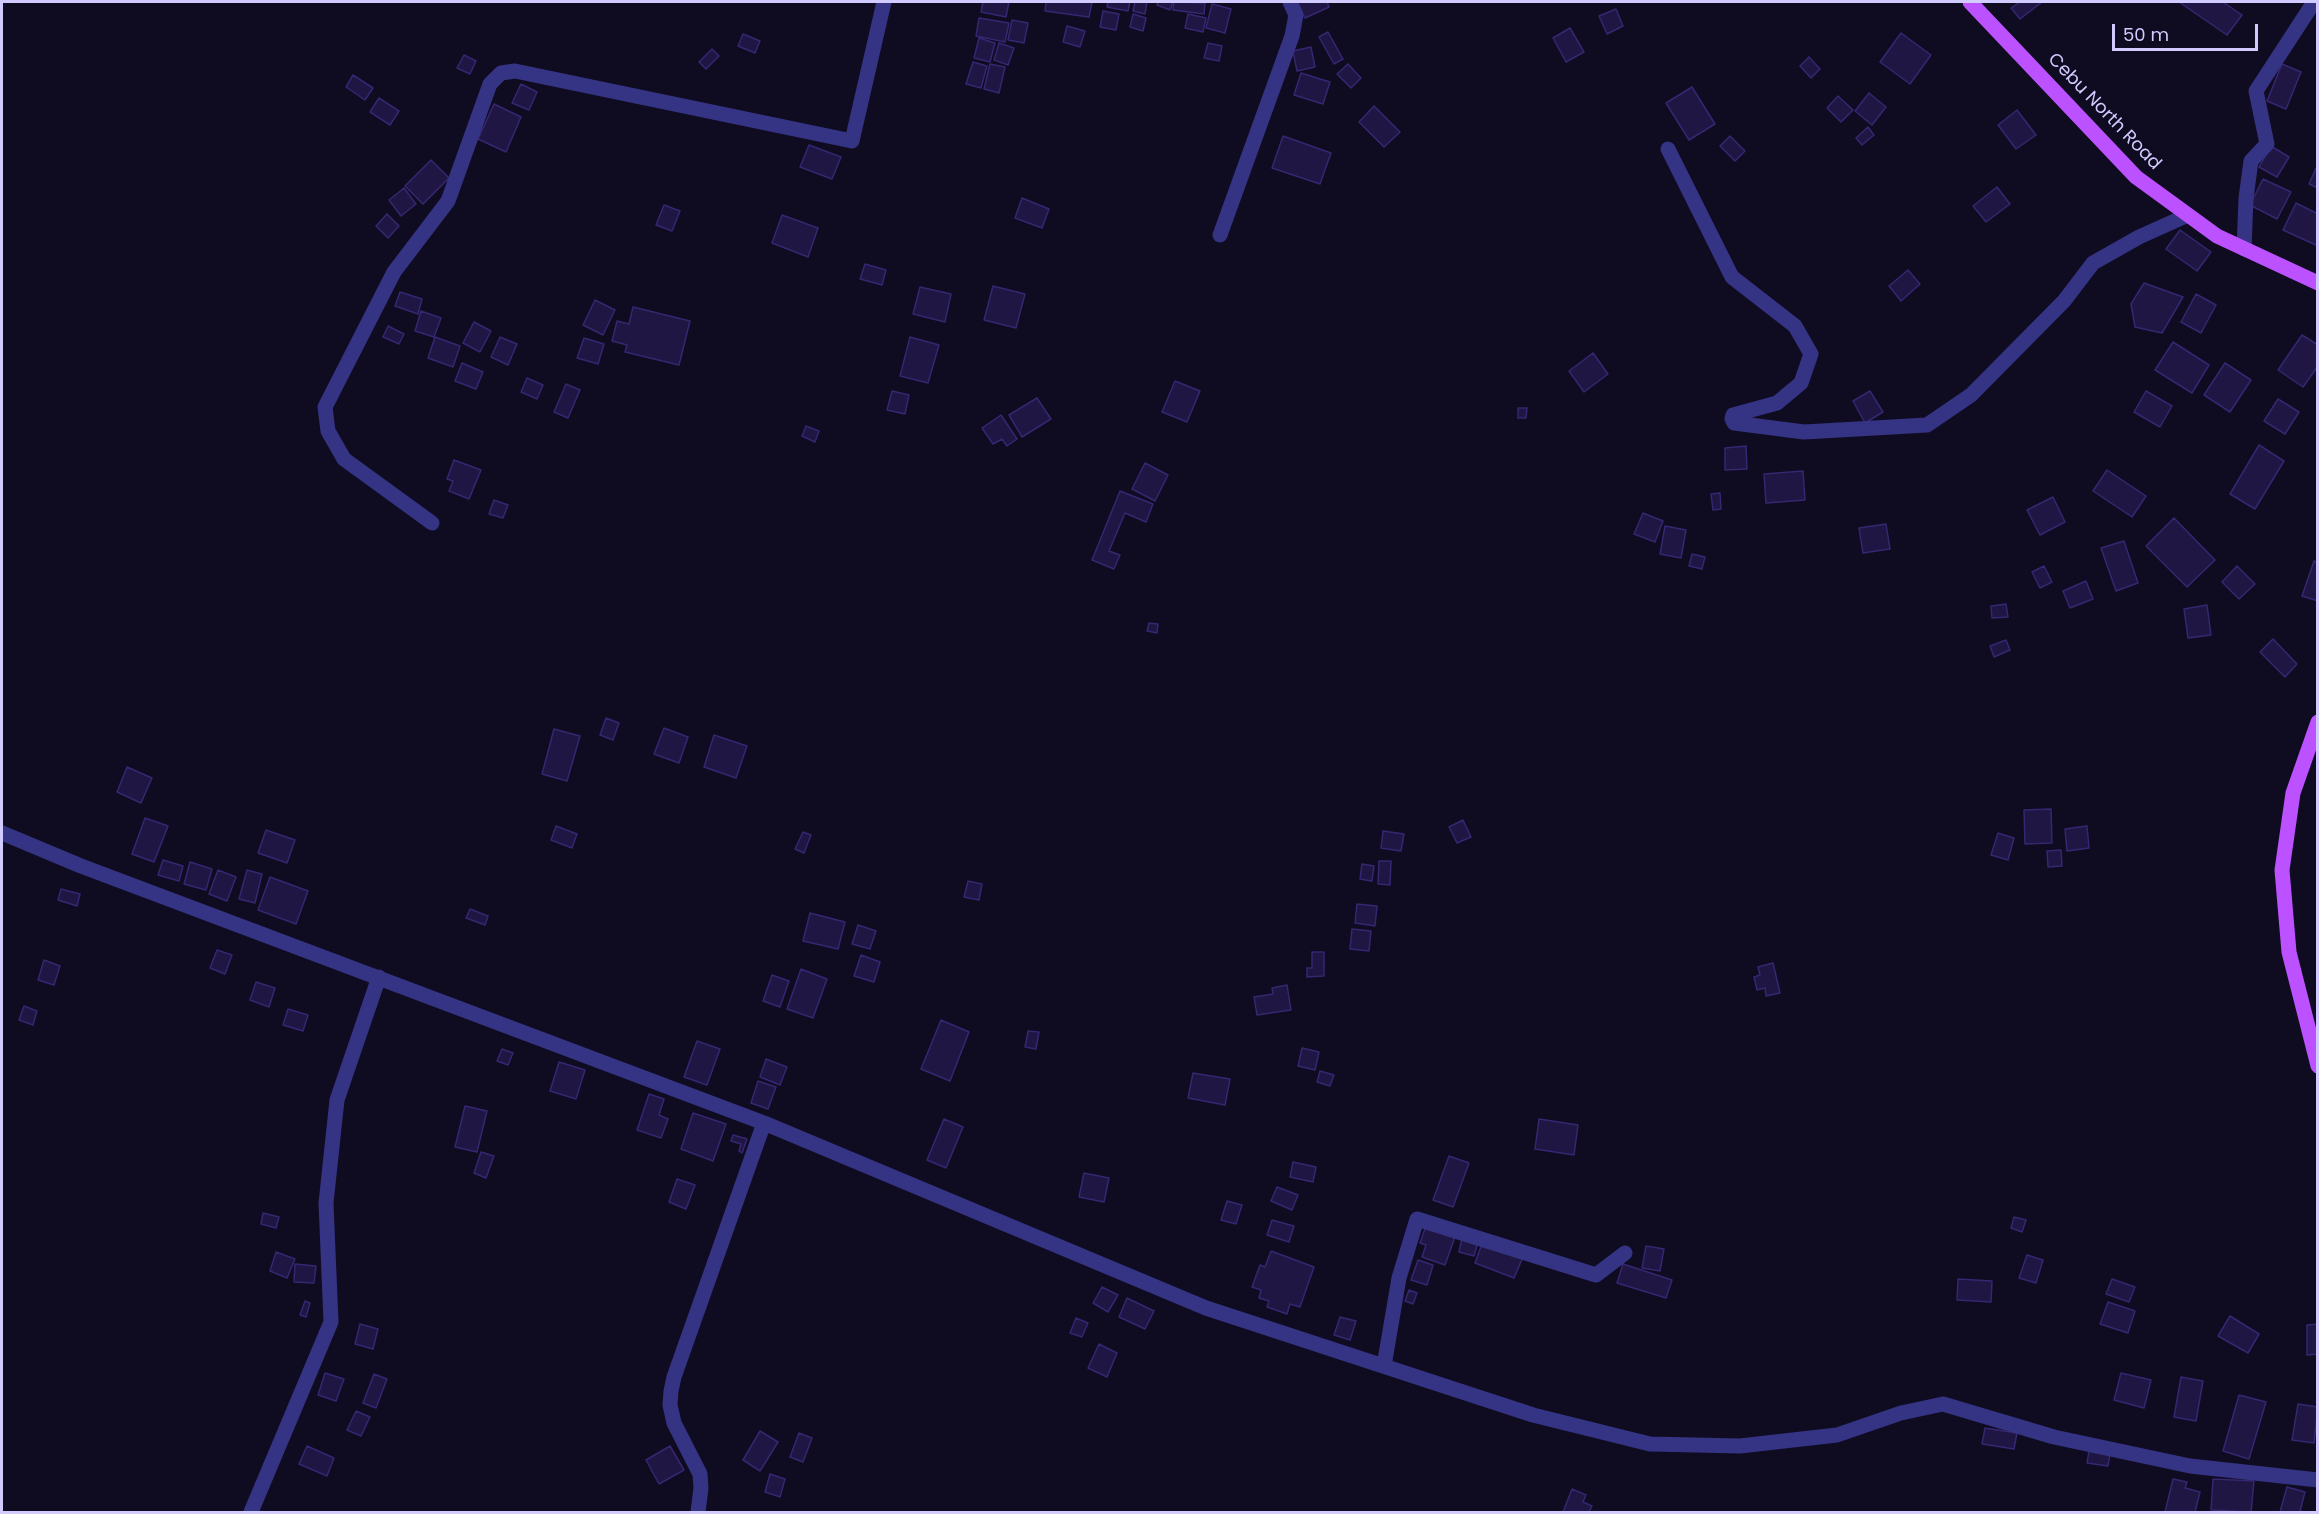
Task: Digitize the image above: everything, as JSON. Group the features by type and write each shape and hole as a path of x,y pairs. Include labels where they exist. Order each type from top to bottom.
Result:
{"main road":[{"name":"Cebu North Road","path":"1970,2 2136,177 2217,237 2318,283"},
{"path":"2318,722 2293,793 2282,870 2289,952 2318,1066"}],"street":[{"path":"432,523 344,459 328,431 325,407 394,272 448,201 490,84 501,73 515,71 852,141 884,2"},
{"path":"1220,235 1292,36 1296,15 1290,2"},
{"path":"2244,249 2246,198 2251,161 2267,144 2256,91 2314,2"},
{"path":"1668,149 1732,277 1795,326 1811,354 1801,383 1777,403 1733,415 1732,419 1734,423 1792,431 1927,424 1971,395 2064,301 2093,263 2139,237 2188,215"},
{"path":"2,833 81,866 765,1123 1206,1308 1533,1415 1650,1444 1740,1446 1837,1435 1901,1413 1943,1404 2054,1437 2190,1466 2318,1480"},
{"path":"251,1512 331,1322 326,1203 338,1100 379,977"},
{"path":"698,1512 700,1474 674,1423 670,1405 671,1390 765,1123"},
{"path":"1384,1366 1399,1278 1417,1219 1596,1275 1625,1253"}],"building":[{"path":"983,2 1009,2 1006,17 981,12"},
{"path":"1046,2 1092,2 1089,17 1045,11"},
{"path":"1108,2 1130,2 1128,11 1107,7"},
{"path":"1135,2 1147,2 1145,14 1133,11"},
{"path":"1158,2 1173,2 1170,10 1157,5"},
{"path":"1174,2 1205,3 1204,14 1173,10"},
{"path":"1297,2 1327,2 1329,7 1305,18"},
{"path":"2020,2 2042,2 2020,19 2011,8"},
{"path":"2179,2 2223,2 2242,15 2227,35"},
{"path":"1212,4 1231,9 1225,33 1206,28"},
{"path":"1616,9 1623,26 1607,34 1599,16"},
{"path":"1103,11 1119,14 1116,30 1100,27"},
{"path":"1133,14 1146,18 1143,31 1130,27"},
{"path":"1188,14 1206,18 1203,32 1185,28"},
{"path":"979,18 1009,23 1005,42 976,36"},
{"path":"1012,20 1028,23 1024,43 1008,40"},
{"path":"1067,26 1085,31 1080,47 1063,42"},
{"path":"1570,28 1584,52 1566,62 1553,38"},
{"path":"1328,32 1343,59 1334,64 1319,37"},
{"path":"1901,33 1931,55 1910,84 1880,62"},
{"path":"743,34 760,41 755,53 738,46"},
{"path":"979,38 995,43 990,62 974,58"},
{"path":"999,43 1014,48 1008,65 994,60"},
{"path":"1208,43 1222,46 1219,61 1204,58"},
{"path":"1311,47 1315,67 1297,71 1293,51"},
{"path":"712,49 719,56 706,69 699,62"},
{"path":"464,55 476,61 470,74 457,68"},
{"path":"1809,57 1820,69 1811,78 1800,66"},
{"path":"973,62 987,66 981,88 966,84"},
{"path":"990,64 1005,67 999,93 984,89"},
{"path":"1348,64 1361,78 1351,88 1337,74"},
{"path":"2282,64 2301,72 2286,109 2267,101"},
{"path":"1301,73 1330,82 1323,104 1294,95"},
{"path":"353,75 373,88 365,100 346,87"},
{"path":"521,84 537,92 529,110 512,103"},
{"path":"1692,87 1715,124 1689,140 1666,103"},
{"path":"1869,93 1886,107 1872,125 1855,111"},
{"path":"1838,96 1853,110 1841,122 1827,108"},
{"path":"379,98 399,111 390,125 370,112"},
{"path":"494,104 521,117 506,152 478,139"},
{"path":"1374,106 1400,132 1384,147 1359,122"},
{"path":"2017,110 2036,135 2016,149 1998,125"},
{"path":"1868,127 1874,135 1862,145 1856,138"},
{"path":"1283,136 1331,153 1320,184 1272,168"},
{"path":"1730,136 1745,151 1735,161 1720,146"},
{"path":"809,145 841,157 832,179 800,167"},
{"path":"2271,146 2289,157 2277,177 2259,167"},
{"path":"431,160 449,178 423,204 405,186"},
{"path":"2316,168 2318,169 2318,188 2309,184"},
{"path":"2263,179 2291,192 2277,219 2250,205"},
{"path":"1997,187 2010,204 1986,222 1973,206"},
{"path":"404,188 416,204 401,216 389,200"},
{"path":"1022,198 1049,209 1042,228 1015,218"},
{"path":"2296,203 2318,214 2318,246 2283,230"},
{"path":"664,205 680,211 672,231 656,225"},
{"path":"387,214 399,226 388,238 376,226"},
{"path":"782,215 818,228 808,257 772,243"},
{"path":"2180,230 2211,252 2197,271 2166,249"},
{"path":"865,264 886,270 882,285 860,279"},
{"path":"1908,270 1920,284 1901,301 1889,286"},
{"path":"2144,283 2183,297 2162,333 2135,327 2131,304"},
{"path":"993,286 1025,294 1016,328 984,320"},
{"path":"920,287 951,294 945,322 913,314"},
{"path":"400,292 422,299 418,314 395,306"},
{"path":"2196,294 2216,305 2201,333 2181,322"},
{"path":"595,300 615,310 603,335 583,325"},
{"path":"633,307 690,321 679,365 625,352 627,345 612,341 617,321 629,324"},
{"path":"421,311 441,318 434,337 415,331"},
{"path":"474,322 491,331 480,352 463,343"},
{"path":"388,326 404,334 399,344 383,337"},
{"path":"2302,335 2318,345 2318,366 2303,387 2278,370"},
{"path":"435,337 460,346 453,367 428,358"},
{"path":"500,337 517,344 508,365 491,357"},
{"path":"910,337 939,345 928,383 900,376"},
{"path":"584,338 604,344 598,364 577,358"},
{"path":"2173,342 2209,365 2192,393 2155,370"},
{"path":"1593,353 1608,374 1584,392 1569,371"},
{"path":"462,363 483,372 476,389 455,381"},
{"path":"2225,363 2251,380 2230,412 2204,395"},
{"path":"527,378 543,385 537,399 521,392"},
{"path":"1175,381 1200,391 1187,422 1162,412"},
{"path":"566,384 580,390 568,418 554,412"},
{"path":"892,391 909,395 905,414 887,410"},
{"path":"1870,391 1883,412 1865,423 1853,401"},
{"path":"2146,391 2172,406 2160,427 2134,412"},
{"path":"1037,398 1051,419 1022,437 1009,415"},
{"path":"2278,399 2299,412 2285,434 2264,421"},
{"path":"1518,408 1527,408 1526,418 1518,418"},
{"path":"1001,415 1017,439 1007,446 1002,439 993,444 982,428"},
{"path":"806,426 819,431 815,442 802,436"},
{"path":"2259,445 2284,461 2255,509 2230,494"},
{"path":"1746,446 1747,469 1725,470 1725,448"},
{"path":"454,460 481,470 469,499 449,491 453,481 447,479"},
{"path":"1145,463 1168,475 1155,501 1132,489"},
{"path":"2107,470 2146,496 2132,517 2093,491"},
{"path":"1803,471 1805,500 1766,503 1764,474"},
{"path":"1120,491 1153,504 1146,522 1125,513 1109,551 1120,555 1114,569 1092,560"},
{"path":"1720,493 1721,509 1713,510 1711,494"},
{"path":"2053,497 2065,522 2040,535 2027,510"},
{"path":"494,500 508,505 503,518 489,514"},
{"path":"1643,513 1663,521 1655,542 1634,534"},
{"path":"2174,518 2215,560 2187,587 2146,546"},
{"path":"1886,524 1890,549 1863,553 1859,528"},
{"path":"1665,526 1686,530 1681,558 1660,554"},
{"path":"2124,541 2138,583 2116,591 2101,548"},
{"path":"1692,554 1705,557 1702,569 1689,566"},
{"path":"2314,561 2318,563 2318,601 2302,596"},
{"path":"2044,566 2052,582 2040,588 2032,572"},
{"path":"2237,566 2255,584 2239,599 2222,582"},
{"path":"2086,581 2093,599 2070,608 2063,591"},
{"path":"2006,604 2008,617 1992,618 1991,606"},
{"path":"2207,605 2211,635 2188,638 2184,609"},
{"path":"1149,623 1158,624 1157,633 1147,631"},
{"path":"2273,639 2297,664 2285,677 2260,652"},
{"path":"2006,640 2010,650 1994,657 1990,646"},
{"path":"606,718 619,723 613,740 600,735"},
{"path":"664,728 688,737 679,763 654,754"},
{"path":"554,729 580,736 567,781 542,774"},
{"path":"714,735 747,746 736,778 704,767"},
{"path":"127,767 152,778 141,803 117,792"},
{"path":"2051,809 2052,843 2025,844 2024,810"},
{"path":"145,818 168,826 154,862 132,854"},
{"path":"1463,820 1471,837 1457,843 1449,827"},
{"path":"556,826 577,834 572,848 551,840"},
{"path":"2087,826 2089,848 2067,851 2065,829"},
{"path":"266,830 295,840 287,863 258,853"},
{"path":"1383,831 1404,834 1401,851 1381,848"},
{"path":"803,832 811,835 804,853 795,849"},
{"path":"1998,833 2014,838 2008,860 1991,855"},
{"path":"2061,850 2062,866 2048,867 2047,851"},
{"path":"163,860 183,866 179,881 158,875"},
{"path":"1379,861 1391,861 1390,885 1378,884"},
{"path":"190,862 212,869 206,890 184,884"},
{"path":"1362,864 1374,866 1372,881 1360,879"},
{"path":"218,870 236,877 227,901 209,894"},
{"path":"247,870 262,874 255,903 239,899"},
{"path":"270,877 308,891 296,924 258,910"},
{"path":"968,881 982,884 979,900 964,897"},
{"path":"61,889 80,894 77,906 58,900"},
{"path":"1357,904 1377,906 1375,926 1355,923"},
{"path":"470,909 488,916 485,925 466,918"},
{"path":"810,913 845,922 838,949 803,941"},
{"path":"858,925 876,931 870,949 852,944"},
{"path":"1352,929 1371,931 1369,951 1350,949"},
{"path":"217,950 232,955 225,974 210,968"},
{"path":"1312,952 1324,952 1324,976 1307,977 1307,968 1312,968"},
{"path":"861,955 880,962 874,982 854,976"},
{"path":"44,960 60,966 54,985 38,980"},
{"path":"1773,963 1780,993 1766,996 1765,988 1757,990 1754,977 1760,975 1758,967"},
{"path":"801,969 827,979 813,1018 787,1009"},
{"path":"772,975 789,981 780,1007 763,1001"},
{"path":"256,982 275,988 269,1007 250,1000"},
{"path":"1287,985 1291,1010 1257,1015 1254,997 1273,994 1272,988"},
{"path":"24,1006 37,1011 33,1025 19,1020"},
{"path":"288,1009 308,1015 303,1031 283,1025"},
{"path":"941,1020 969,1032 950,1081 921,1069"},
{"path":"1028,1031 1039,1032 1036,1049 1025,1047"},
{"path":"697,1041 720,1049 707,1085 684,1077"},
{"path":"1302,1048 1319,1052 1315,1070 1298,1066"},
{"path":"502,1049 513,1053 508,1065 497,1061"},
{"path":"766,1059 787,1067 780,1085 760,1077"},
{"path":"559,1062 585,1070 576,1099 550,1091"},
{"path":"1320,1071 1334,1075 1330,1086 1317,1082"},
{"path":"1193,1073 1230,1079 1225,1105 1188,1098"},
{"path":"758,1081 776,1087 768,1109 751,1103"},
{"path":"649,1094 664,1099 659,1115 668,1119 661,1138 637,1130"},
{"path":"465,1106 487,1111 477,1152 455,1147"},
{"path":"693,1113 726,1124 713,1161 681,1149"},
{"path":"944,1119 963,1127 946,1168 927,1160"},
{"path":"1539,1119 1578,1125 1574,1155 1535,1149"},
{"path":"733,1135 747,1139 742,1153 739,1151 741,1144 731,1141"},
{"path":"481,1152 494,1156 486,1178 474,1173"},
{"path":"1449,1156 1469,1163 1453,1207 1433,1200"},
{"path":"1293,1162 1316,1167 1313,1182 1290,1177"},
{"path":"1084,1173 1109,1178 1104,1202 1079,1197"},
{"path":"677,1179 695,1185 686,1209 669,1202"},
{"path":"1277,1187 1298,1195 1292,1210 1271,1201"},
{"path":"1227,1201 1242,1205 1236,1224 1221,1220"},
{"path":"263,1213 279,1217 276,1228 261,1224"},
{"path":"2014,1217 2026,1220 2022,1232 2011,1228"},
{"path":"1272,1220 1294,1226 1289,1242 1267,1235"},
{"path":"1427,1223 1456,1234 1445,1265 1422,1257 1426,1245 1420,1243"},
{"path":"1462,1238 1478,1242 1474,1256 1459,1252"},
{"path":"1483,1241 1523,1257 1514,1278 1475,1263"},
{"path":"1646,1246 1664,1249 1660,1271 1642,1268"},
{"path":"1271,1251 1314,1267 1300,1307 1290,1304 1287,1314 1267,1307 1269,1301 1259,1298 1261,1290 1252,1287 1260,1265 1265,1267"},
{"path":"276,1252 295,1259 287,1278 270,1271"},
{"path":"2027,1255 2043,1260 2036,1283 2019,1278"},
{"path":"1418,1260 1433,1265 1427,1285 1411,1280"},
{"path":"295,1264 316,1266 314,1283 294,1282"},
{"path":"1623,1264 1672,1280 1666,1298 1617,1283"},
{"path":"1958,1279 1992,1281 1991,1302 1957,1300"},
{"path":"2112,1279 2135,1287 2129,1302 2106,1294"},
{"path":"1102,1287 1118,1295 1108,1312 1093,1303"},
{"path":"1409,1290 1417,1293 1413,1304 1405,1301"},
{"path":"1127,1298 1154,1311 1145,1329 1119,1317"},
{"path":"305,1301 310,1303 306,1317 300,1315"},
{"path":"2108,1302 2135,1311 2128,1333 2100,1324"},
{"path":"2230,1316 2259,1334 2248,1353 2218,1336"},
{"path":"1340,1317 1356,1321 1350,1340 1334,1335"},
{"path":"1076,1318 1088,1323 1082,1337 1070,1333"},
{"path":"360,1324 378,1329 373,1349 355,1344"},
{"path":"2318,1324 2318,1354 2307,1355 2307,1325"},
{"path":"1099,1344 1117,1353 1107,1377 1088,1368"},
{"path":"325,1373 344,1379 336,1401 318,1395"},
{"path":"2121,1373 2151,1380 2144,1408 2114,1400"},
{"path":"374,1374 387,1379 376,1408 363,1403"},
{"path":"2181,1377 2203,1381 2196,1421 2174,1417"},
{"path":"2239,1395 2266,1402 2249,1459 2223,1451"},
{"path":"2298,1404 2318,1407 2314,1443 2292,1440"},
{"path":"356,1411 370,1417 361,1436 347,1430"},
{"path":"1985,1428 2017,1433 2014,1449 1982,1444"},
{"path":"760,1431 778,1442 760,1471 743,1460"},
{"path":"799,1433 812,1438 803,1462 790,1457"},
{"path":"307,1446 334,1458 327,1476 299,1464"},
{"path":"670,1446 684,1470 659,1484 646,1460"},
{"path":"2089,1451 2110,1454 2108,1466 2087,1463"},
{"path":"770,1474 785,1479 780,1497 765,1492"},
{"path":"2173,1479 2187,1482 2185,1488 2200,1492 2195,1512 2165,1512"},
{"path":"2213,1479 2254,1481 2251,1512 2211,1510"},
{"path":"2287,1487 2305,1492 2300,1511 2304,1512 2280,1512"},
{"path":"1572,1489 1586,1495 1583,1502 1592,1506 1589,1512 1563,1512"}]}
